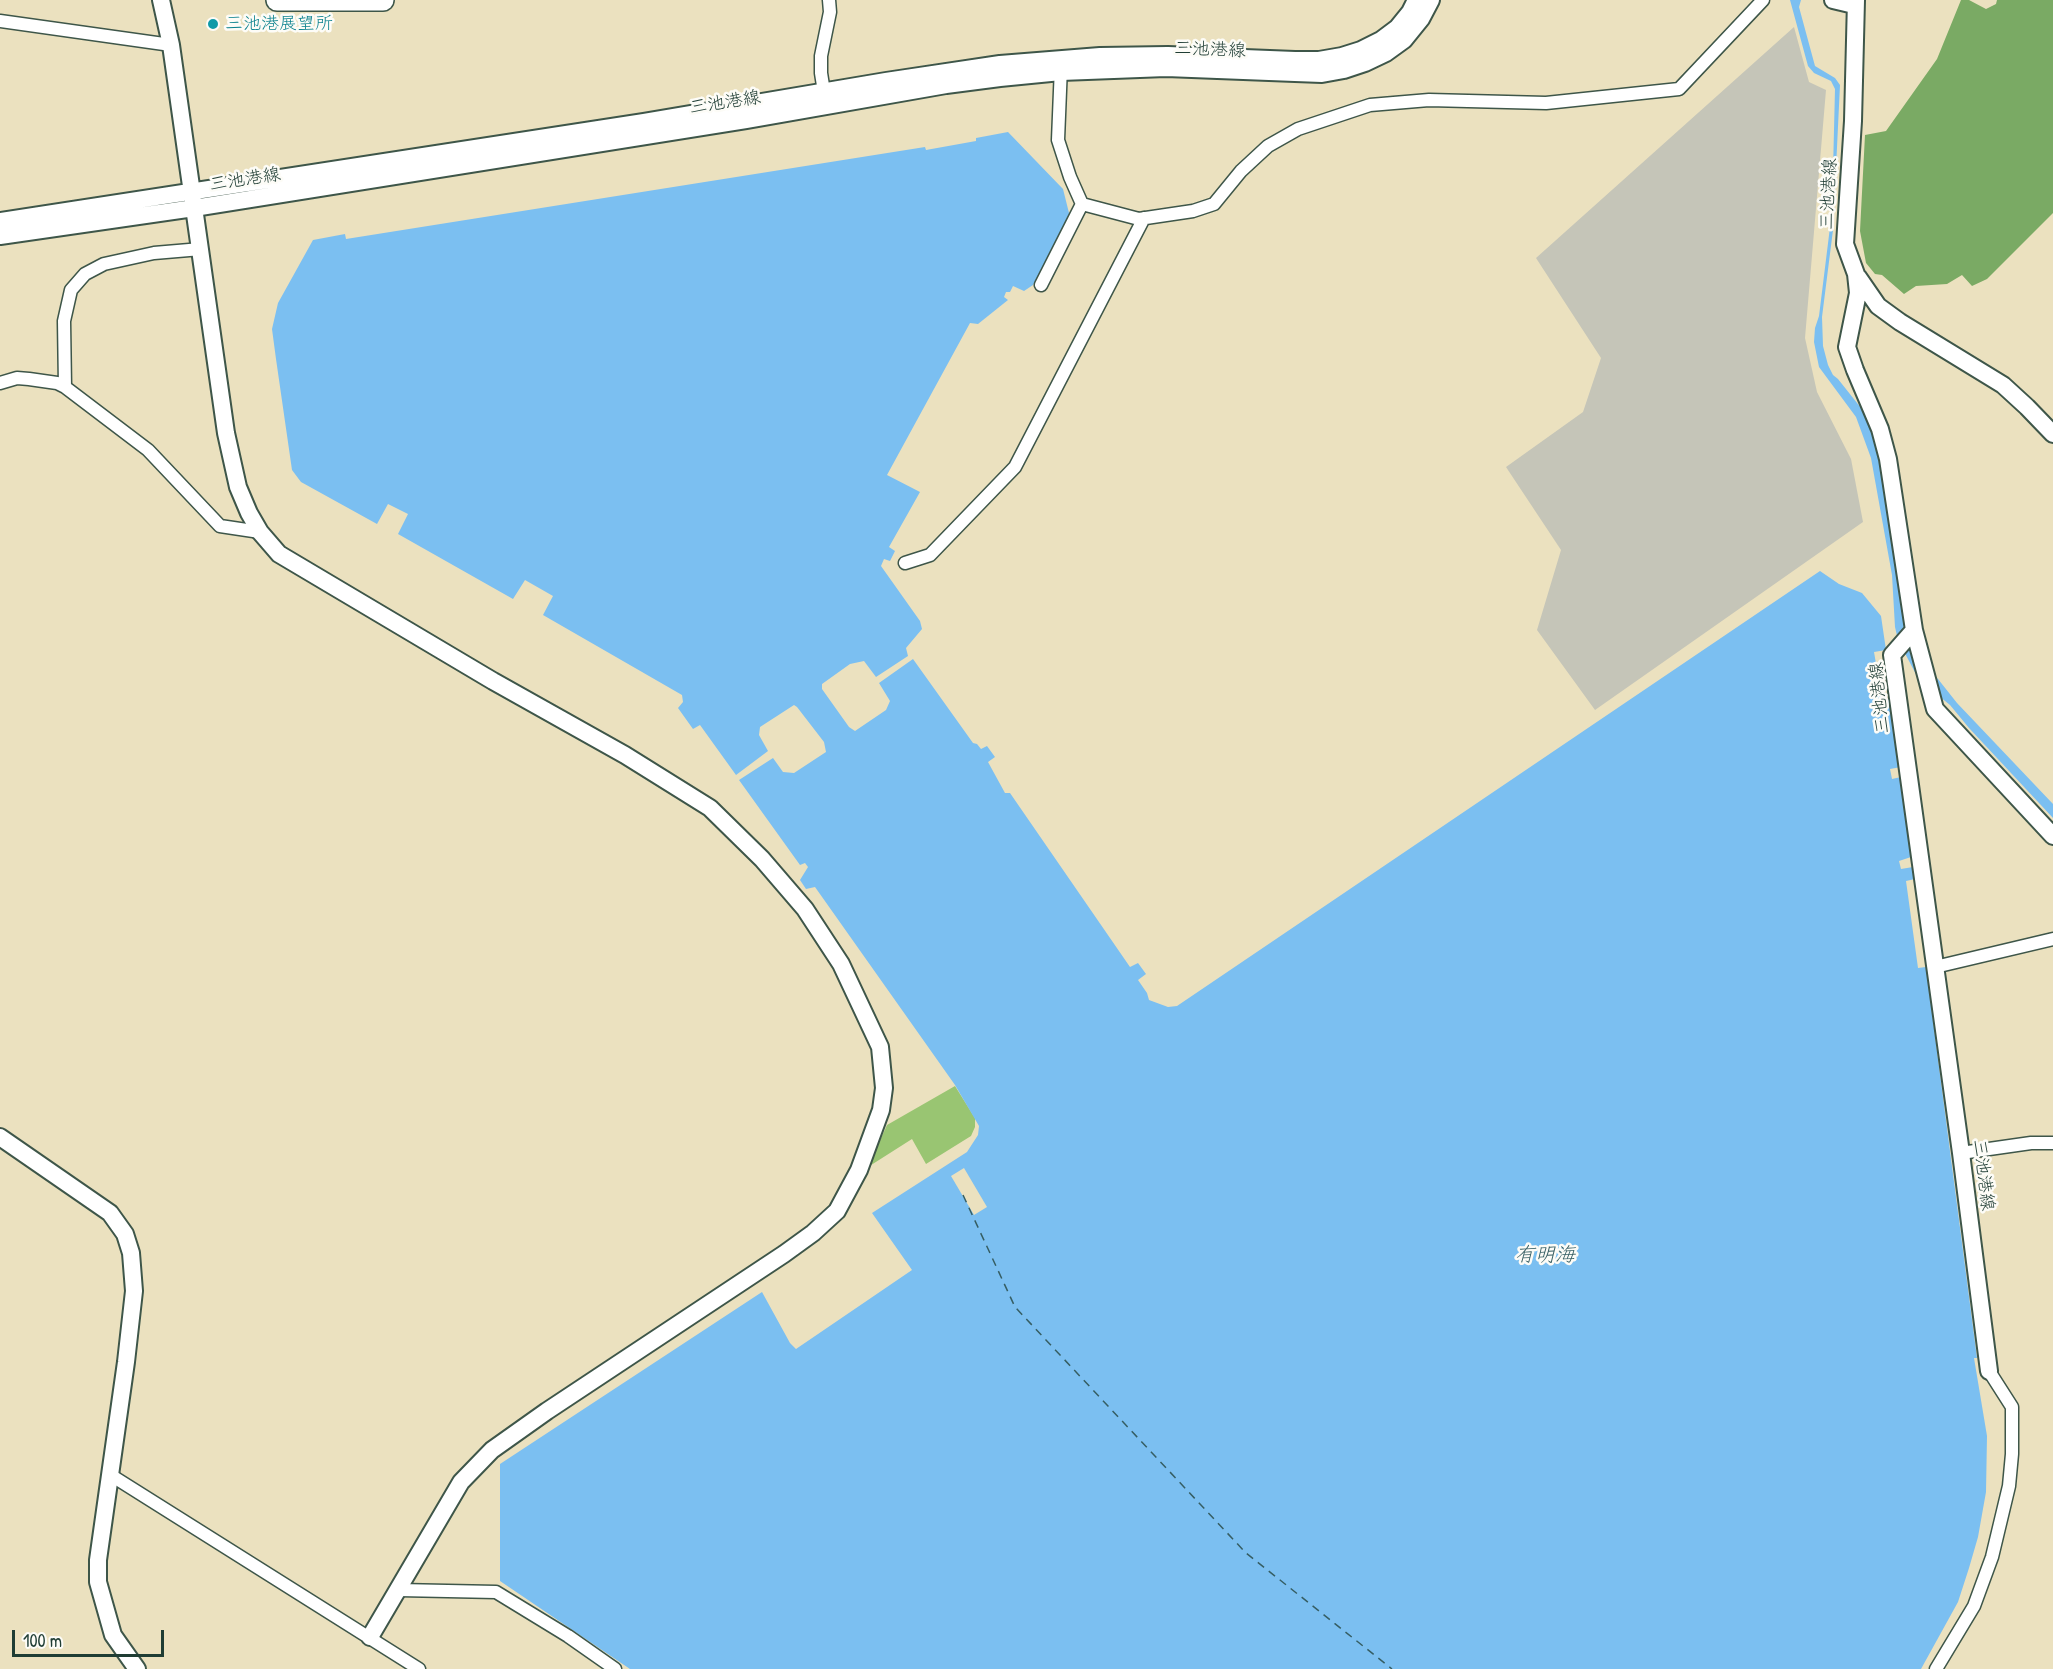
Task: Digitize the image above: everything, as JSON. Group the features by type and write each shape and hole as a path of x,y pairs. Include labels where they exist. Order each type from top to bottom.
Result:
{"highway":[{"path":"277,0 383,0"}],"main road":[{"path":"161,0 171,45 226,433 238,487 260,532 279,554 493,681 626,755 710,808 762,859 805,909 841,964 880,1047 884,1088 881,1110 859,1170 837,1211 813,1233 784,1254 492,1450 461,1482 370,1637"},
{"name":"三池港線","path":"0,236 193,200 944,72 1061,65 1168,55 1319,60 1361,50 1381,40 1397,28 1416,0"},
{"name":"三池港線","path":"0,221 193,200 746,120 1061,65 1322,74 1344,70 1386,53 1404,40 1421,19 1431,0"},
{"path":"1833,0 1855,2"},
{"name":"三池港線","path":"1855,2 1853,121 1845,244 1856,274 1858,293 1847,347 1880,429 1888,459 1906,639 1892,655 1989,1371"},
{"path":"1856,274 1878,306 2003,385 2053,434"},
{"path":"1906,639 1935,708 2053,836"},
{"path":"0,1137 110,1213 124,1234 131,1253 134,1291 98,1560 98,1582 113,1635 137,1669"}],"street":[{"path":"824,92 820,73 820,56 830,12 829,0"},
{"path":"1082,204 1139,219 1193,211 1214,204 1241,171 1268,146 1298,129 1370,105 1429,100 1546,103 1679,89 1762,0"},
{"path":"0,21 171,45"},
{"path":"1061,65 1058,140 1082,204"},
{"path":"1041,285 1082,204"},
{"path":"906,563 930,555 1015,467 1144,218"},
{"path":"65,387 64,321 71,290 85,274 104,264 154,254 201,249"},
{"path":"0,383 17,378 57,383 65,387 148,450 220,526 260,532"},
{"path":"1935,967 2053,939"},
{"path":"1961,1153 2031,1143 2053,1143"},
{"path":"1936,1669 1974,1605 1992,1557 2009,1486 2012,1407 1989,1371"},
{"path":"109,1474 419,1669"},
{"path":"399,1590 495,1592 568,1636 615,1669"}],"shaded area":[{"path":"1794,27 1809,82 1826,90 1805,338 1817,392 1851,459 1863,522 1595,710 1537,630 1561,550 1506,467 1583,412 1601,358 1536,258"}],"green space":[{"path":"1961,0 1969,0 1986,9 1996,4 1997,0 2053,0 2053,213 1987,279 1972,286 1962,275 1947,284 1916,286 1904,294 1882,275 1875,274 1866,263 1860,231 1865,135 1886,131 1937,59"},
{"path":"955,1086 975,1118 975,1127 971,1136 926,1164 912,1139 868,1167 887,1125"}],"water":[{"path":"1790,0 1801,0 1799,7 1815,66 1835,78 1840,85 1833,230 1822,317 1823,346 1833,375 1865,413 1881,460 1904,625 1903,632 1914,658 1938,679 1957,703 2053,804 2053,818 1950,705 1919,680 1898,640 1892,575 1871,458 1856,417 1819,367 1814,342 1832,211 1835,89 1831,81 1814,73 1808,66"},
{"name":"有明海","path":"1008,132 1063,189 1070,217 1033,285 1024,291 1013,286 1004,297 1008,300 978,324 970,323 887,475 920,492 889,547 895,551 890,561 884,559 881,566 920,621 922,629 906,648 908,656 876,677 864,661 850,664 822,684 822,689 849,727 855,731 886,710 890,701 879,683 913,659 973,743 981,749 987,746 995,757 988,762 1005,793 1010,793 1130,967 1138,963 1146,974 1138,980 1149,1000 1168,1007 1177,1006 1820,571 1839,584 1862,593 1881,616 1886,650 1874,652 1880,687 1884,690 1886,699 1895,698 1901,767 1890,769 1892,779 1901,777 1911,857 1899,861 1901,869 1913,867 1915,879 1906,881 1918,968 1926,967 1977,1358 1974,1358 1987,1436 1986,1492 1978,1537 1958,1602 1921,1669 630,1669 500,1581 500,1464 762,1292 790,1343 796,1349 912,1270 872,1213 967,1152 978,1135 979,1126 955,1085 815,887 806,889 800,880 808,867 805,863 800,865 739,780 773,758 783,772 794,773 826,752 824,742 797,707 794,705 760,727 759,735 768,751 736,775 700,725 693,729 678,708 683,702 682,695 543,615 553,596 525,580 513,599 398,534 408,514 388,504 377,524 301,482 292,470 272,329 278,303 313,240 345,234 346,239 925,147 926,150 976,141 976,138"}],"pier":[{"path":"964,1168 987,1207 974,1215 951,1176"}],"ferry route":[{"path":"963,1195 1015,1307 1246,1553 1392,1669"}],"place":[{"name":"三池港展望所","path":"213,24"}]}
